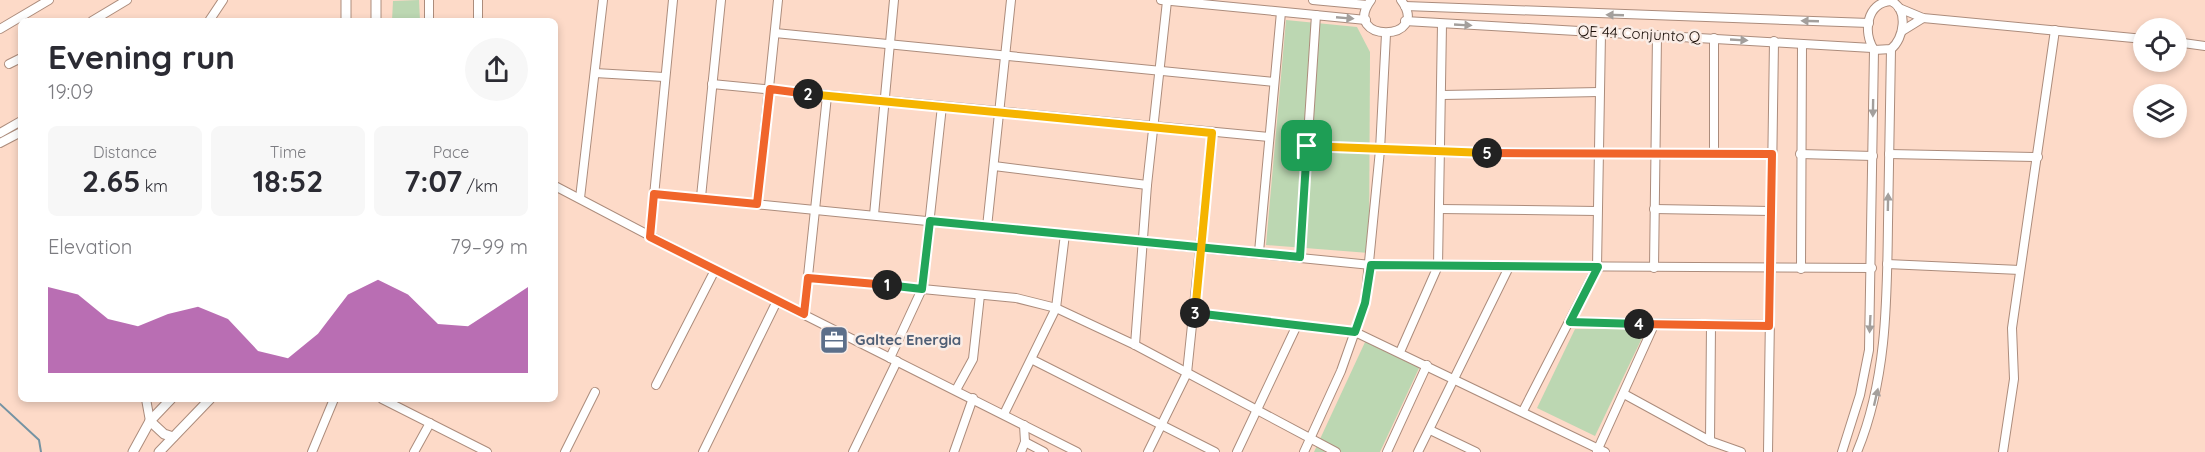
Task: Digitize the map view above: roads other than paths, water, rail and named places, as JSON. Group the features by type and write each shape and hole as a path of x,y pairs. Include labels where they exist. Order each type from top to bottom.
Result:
{"main road":[{"path":"346,0 346,18"},
{"path":"376,0 376,18"},
{"path":"133,452 150,421 168,402"},
{"path":"159,452 207,402"},
{"path":"150,421 164,434 173,437"}],"street":[{"path":"19,18 49,0"},
{"path":"97,18 127,0"},
{"path":"211,18 223,0"},
{"path":"429,0 429,18"},
{"path":"478,0 478,18"},
{"path":"580,198 603,0"},
{"path":"650,237 673,0"},
{"path":"701,197 720,0"},
{"path":"757,204 778,0"},
{"path":"874,215 894,0"},
{"path":"987,226 1011,0"},
{"path":"1161,0 1366,20 1375,31 1386,34 1396,32 1405,21 1403,3"},
{"path":"1313,0 1369,3 1366,20"},
{"path":"1492,0 1492,11"},
{"path":"1135,345 1147,185 1167,1"},
{"path":"1842,452 1856,412 1867,363 1872,268 1873,156 1873,49 1869,23 1870,13 1877,2 1896,3 1923,18 2133,38"},
{"name":"QE 44 Conjunto Q","path":"1403,3 1492,11 1869,23"},
{"path":"1857,452 1878,388 1886,295 1892,49 1899,42 1902,31 1896,3"},
{"path":"1259,252 1281,12"},
{"path":"1300,257 1316,15"},
{"path":"0,29 18,18"},
{"path":"1902,31 1923,18"},
{"name":"QE 44 Conjunto Q","path":"1405,21 1892,49"},
{"path":"1400,352 1438,266 1442,24"},
{"path":"2003,452 2014,379 2012,328 2055,30"},
{"path":"776,33 1274,82"},
{"path":"1523,411 1598,267 1597,154 1601,33"},
{"path":"1304,452 1341,370 1365,303 1371,265 1380,150 1386,34"},
{"path":"1654,268 1657,35"},
{"path":"1714,38 1714,152"},
{"path":"1768,452 1773,42"},
{"path":"1801,269 1802,44"},
{"path":"2187,44 2205,46"},
{"path":"9,64 18,60"},
{"path":"595,73 664,77"},
{"path":"712,84 1153,128 1269,137"},
{"path":"1442,95 1599,92"},
{"path":"804,314 827,96"},
{"path":"853,452 922,289 942,106"},
{"path":"0,133 18,123"},
{"path":"1148,452 1187,374 1212,133"},
{"path":"0,143 18,134"},
{"path":"1307,146 1441,152 1772,154"},
{"path":"1800,154 1873,156"},
{"path":"1889,154 2038,157"},
{"path":"994,166 1147,185"},
{"path":"558,187 650,237 1077,452"},
{"path":"654,194 1200,246 1371,265 1872,268"},
{"path":"1440,208 1598,211"},
{"path":"1654,209 1771,210"},
{"path":"1004,414 1033,360 1056,308 1065,234"},
{"path":"1887,264 2020,270"},
{"path":"1418,452 1509,267"},
{"path":"656,385 715,270"},
{"path":"808,278 1016,298 1056,308 1135,345 1336,452"},
{"path":"1871,297 1876,293 1886,295"},
{"path":"956,390 973,359 980,295"},
{"path":"703,452 777,301"},
{"path":"1195,314 1355,332 1523,411 1600,451 1654,325"},
{"path":"1570,322 1769,326"},
{"path":"1237,452 1259,410 1297,325"},
{"path":"1710,441 1712,325"},
{"path":"1033,360 1215,452"},
{"path":"1387,452 1427,365"},
{"path":"566,452 594,392"},
{"path":"1624,394 1710,441 1741,452"},
{"path":"954,452 973,398"},
{"path":"147,402 150,421"},
{"path":"312,452 333,402"},
{"path":"388,402 483,451"},
{"path":"414,452 429,423"},
{"path":"1021,452 1025,442 1024,425"},
{"path":"1430,430 1476,452"},
{"path":"1025,442 1044,452"}],"waterway":[{"path":"0,404 39,440 41,452"}],"place":[{"name":"Galtec Energia","path":"834,340"}]}
